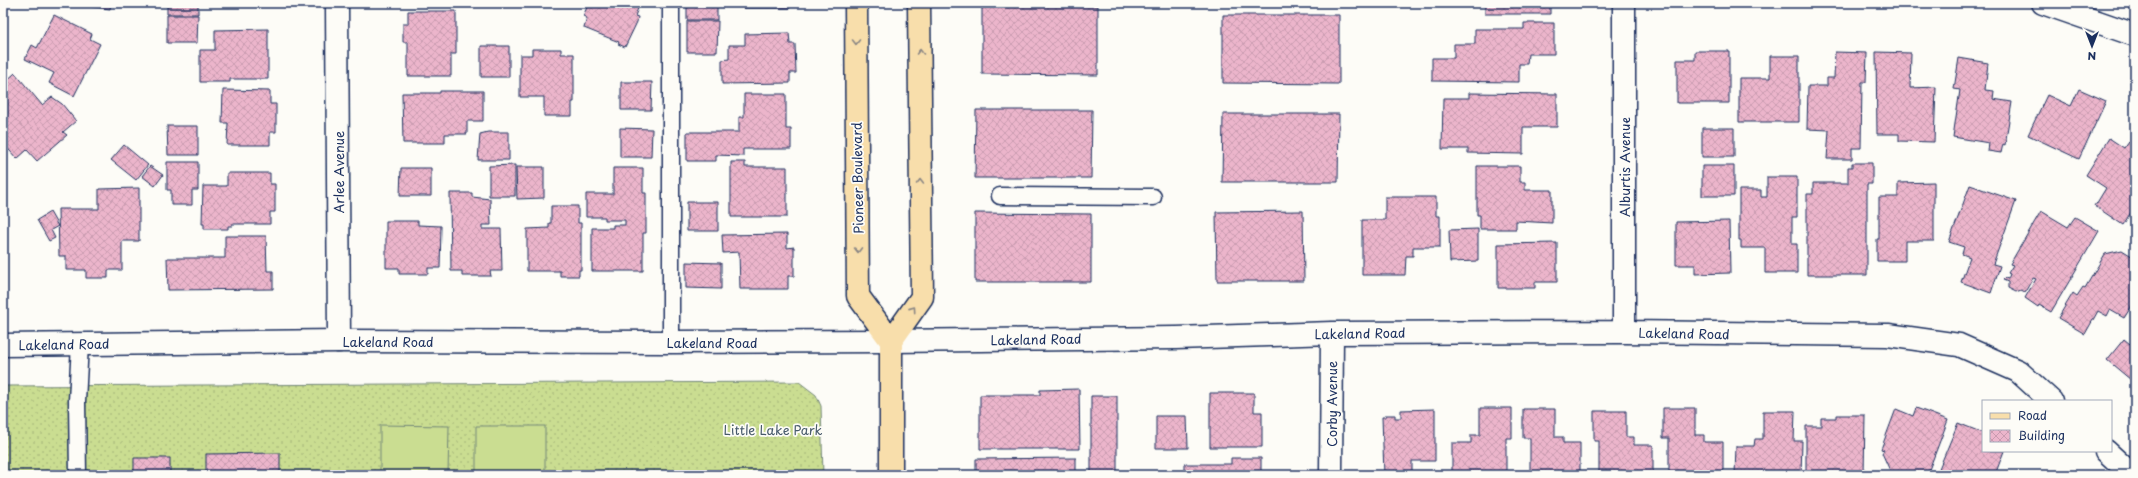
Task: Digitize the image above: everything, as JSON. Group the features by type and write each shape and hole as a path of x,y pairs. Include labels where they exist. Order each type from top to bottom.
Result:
{"main road":[{"name":"Pioneer Boulevard","path":"856,3 858,296 891,341"},
{"path":"891,475 891,341 922,297 919,3"}],"street":[{"name":"Arlee Avenue","path":"337,3 339,341"},
{"name":"Alburtis Avenue","path":"1624,3 1624,332"},
{"path":"2043,3 2135,35"},
{"name":"Lakeland Road","path":"3,345 339,341 891,341 1176,338 1332,333 1624,332 1888,335 1959,346 2018,371 2050,400"},
{"name":"Corby Avenue","path":"1331,475 1332,333"},
{"path":"2107,452 2132,475"}],"lane":[{"path":"671,3 671,342"},
{"path":"1000,196 1153,197"},
{"path":"78,475 77,400 80,344"}],"green space":[{"name":"Little Lake Park","path":"799,382 816,395 821,406 823,475 3,475 3,386"},
{"path":"380,425 449,426 448,475 380,475"},
{"path":"476,426 545,426 545,475 476,475"}],"building":[{"path":"80,3 111,3 110,9 80,5"},
{"path":"167,3 198,3 198,14 167,14"},
{"path":"589,3 640,3 635,16 638,17 637,22 625,47 618,44 619,42 584,28 587,18 583,16"},
{"path":"687,3 717,3 717,20 687,20"},
{"path":"743,3 790,3 790,8 743,8"},
{"path":"1485,3 1550,3 1550,14 1485,14"},
{"path":"982,6 1098,6 1098,75 982,74"},
{"path":"408,11 456,11 456,54 451,54 451,76 408,76 408,42 403,42 403,24 408,24"},
{"path":"54,15 92,34 90,39 100,44 74,96 49,83 54,73 25,59 32,45 37,48"},
{"path":"167,15 198,15 197,43 167,43"},
{"path":"1223,15 1339,15 1339,84 1223,83"},
{"path":"687,21 718,21 717,52 687,52"},
{"path":"1524,23 1554,23 1554,54 1528,54 1527,64 1519,64 1519,82 1432,81 1432,58 1454,58 1454,44 1475,44 1475,29 1524,29"},
{"path":"268,29 268,79 230,79 230,82 200,82 200,50 215,50 215,30"},
{"path":"789,33 790,44 795,44 796,73 790,73 790,83 722,84 722,60 729,59 729,45 745,45 745,34"},
{"path":"481,46 509,46 509,77 481,77"},
{"path":"532,49 561,49 561,54 574,54 574,102 572,102 572,116 544,116 544,97 520,97 520,55 532,55"},
{"path":"1695,51 1729,51 1729,103 1677,103 1677,60 1695,60"},
{"path":"1835,52 1867,53 1866,82 1862,82 1861,148 1852,148 1852,159 1827,159 1829,130 1807,129 1808,86 1827,86 1827,78 1834,78"},
{"path":"1876,52 1911,53 1910,88 1936,87 1934,142 1899,141 1899,134 1877,134"},
{"path":"1770,56 1799,56 1799,122 1739,122 1739,78 1770,78"},
{"path":"1959,58 1988,63 1985,90 1994,91 1993,99 2012,102 2005,145 2003,144 2001,153 1988,151 1989,143 1953,137 1960,90 1954,89"},
{"path":"15,73 42,105 52,97 62,104 76,121 63,132 67,135 37,161 27,150 17,159 3,143 3,84"},
{"path":"621,82 652,82 651,110 621,110"},
{"path":"2079,89 2106,101 2079,159 2028,135 2047,95 2071,106"},
{"path":"223,90 270,91 270,104 276,104 276,132 270,132 270,145 227,145 228,123 222,123"},
{"path":"440,91 483,91 483,121 467,121 467,134 445,134 445,143 403,143 402,93 440,93"},
{"path":"1469,93 1557,94 1557,127 1523,127 1523,154 1468,153 1468,149 1442,149 1443,98 1469,98"},
{"path":"744,94 786,94 786,129 791,129 791,149 743,149 743,156 716,155 716,161 687,161 687,132 739,132 739,117 744,117"},
{"path":"976,110 1092,110 1091,178 975,178"},
{"path":"1223,114 1339,114 1338,182 1222,182"},
{"path":"167,126 198,126 198,155 168,155"},
{"path":"620,128 652,129 651,157 620,157"},
{"path":"1702,128 1734,128 1734,157 1702,157"},
{"path":"488,132 509,132 509,160 478,160 480,134"},
{"path":"2109,138 2124,148 2129,141 2135,145 2135,196 2132,201 2135,203 2135,206 2123,225 2095,206 2106,188 2086,175"},
{"path":"124,145 148,165 136,180 111,160"},
{"path":"167,162 198,162 198,190 192,190 192,205 171,205 171,190 167,190"},
{"path":"731,162 745,162 745,167 787,167 787,217 731,217"},
{"path":"1852,163 1872,163 1872,184 1867,184 1867,275 1807,275 1807,194 1813,194 1813,183 1848,183 1848,167 1852,167"},
{"path":"515,165 515,196 489,196 489,166"},
{"path":"150,166 163,175 155,186 142,176"},
{"path":"1477,166 1520,166 1520,182 1525,182 1525,190 1552,190 1552,223 1516,221 1516,229 1480,229 1480,215 1477,215"},
{"path":"1702,166 1734,166 1734,196 1702,196"},
{"path":"516,167 544,167 544,198 517,199"},
{"path":"401,168 431,168 431,196 400,196"},
{"path":"613,168 643,168 643,193 646,193 646,233 643,233 643,271 592,271 592,228 613,228 613,225 625,225 625,220 605,220 605,217 586,217 586,194 613,194"},
{"path":"227,173 270,173 270,184 275,184 275,212 270,212 270,224 232,224 232,226 228,226 228,229 204,229 204,224 202,224 203,186 227,186"},
{"path":"1767,177 1797,177 1797,217 1792,217 1792,244 1797,244 1797,273 1765,273 1765,248 1741,248 1741,240 1739,240 1739,190 1761,190 1761,197 1767,197"},
{"path":"1934,182 1934,241 1905,241 1905,261 1877,261 1877,239 1879,239 1879,197 1898,197 1898,183"},
{"path":"1970,185 2016,201 1993,264 2000,266 1991,293 1961,282 1970,257 1962,254 1964,247 1949,242"},
{"path":"139,188 139,241 122,241 122,270 108,270 108,278 86,278 86,270 66,270 66,256 59,256 58,209 99,209 99,189"},
{"path":"450,193 472,193 472,197 490,199 491,225 482,225 482,229 501,229 502,271 490,271 491,276 462,276 462,271 451,271"},
{"path":"1385,197 1436,197 1436,216 1440,216 1440,247 1413,247 1413,256 1406,256 1405,275 1362,275 1362,220 1385,220"},
{"path":"687,202 718,202 718,231 687,231"},
{"path":"551,206 578,206 578,223 581,223 581,270 579,270 579,276 560,276 560,271 527,271 527,229 549,228 549,223 551,223"},
{"path":"1303,211 1304,281 1217,281 1216,212"},
{"path":"2041,211 2068,227 2075,217 2099,231 2051,312 2039,305 2038,307 2025,298 2036,279 2033,278 2025,292 2021,290 2016,292 2008,288 2008,282 2003,280 2005,278 2008,279 2010,274 2008,273 2013,265 2010,264"},
{"path":"50,212 58,226 51,230 55,238 49,241 37,220"},
{"path":"975,213 1091,214 1091,282 975,282"},
{"path":"386,221 418,221 418,225 441,226 440,268 428,268 428,274 399,274 399,268 386,268"},
{"path":"1729,221 1730,273 1695,274 1695,265 1676,265 1676,222"},
{"path":"1478,229 1478,261 1450,262 1449,230"},
{"path":"787,234 787,248 794,247 794,276 788,276 788,289 740,289 739,252 723,253 722,235"},
{"path":"225,236 266,236 267,271 273,271 273,289 168,290 167,258 225,258"},
{"path":"1557,243 1557,282 1535,282 1535,288 1498,288 1498,244"},
{"path":"2122,250 2135,258 2135,301 2124,318 2110,310 2107,316 2098,311 2085,334 2058,318 2073,293 2077,296 2083,287 2085,288 2105,254"},
{"path":"686,262 721,263 721,289 686,288"},
{"path":"2135,338 2135,375 2131,380 2107,360 2124,339 2130,344"},
{"path":"1079,389 1080,449 980,449 980,395 1040,395 1040,390"},
{"path":"1210,393 1254,393 1254,412 1262,412 1262,447 1210,447"},
{"path":"1091,396 1117,396 1117,475 1091,475"},
{"path":"1480,408 1512,408 1512,438 1506,438 1506,475 1452,475 1452,443 1471,443 1471,435 1480,435"},
{"path":"1663,408 1695,408 1695,435 1704,435 1704,442 1723,442 1723,475 1669,475 1669,438 1663,438"},
{"path":"1916,408 1948,420 1927,475 1892,475 1882,453 1884,450 1881,449 1896,409 1913,416"},
{"path":"1435,409 1435,461 1412,461 1412,475 1384,475 1382,417 1386,417 1386,415 1395,415 1395,418 1401,418 1401,410"},
{"path":"1523,409 1555,409 1555,437 1563,437 1563,443 1580,443 1580,475 1530,475 1530,438 1523,438"},
{"path":"1594,411 1626,411 1626,437 1634,437 1634,445 1653,445 1653,475 1599,475 1599,441 1594,441"},
{"path":"1763,411 1795,411 1794,441 1802,441 1801,475 1735,475 1736,446 1754,446 1755,439 1763,439"},
{"path":"1836,415 1865,415 1864,475 1806,475 1806,426 1821,426 1821,418 1836,418"},
{"path":"1156,416 1187,416 1188,448 1156,448"},
{"path":"1958,423 1982,433 1982,452 2004,452 1995,475 1949,475 1938,471"},
{"path":"280,453 280,475 206,475 206,454"},
{"path":"134,458 170,458 170,475 134,475"},
{"path":"1076,458 1076,475 976,475 976,459"},
{"path":"1231,458 1261,458 1261,475 1184,475 1184,464 1231,464"}]}
